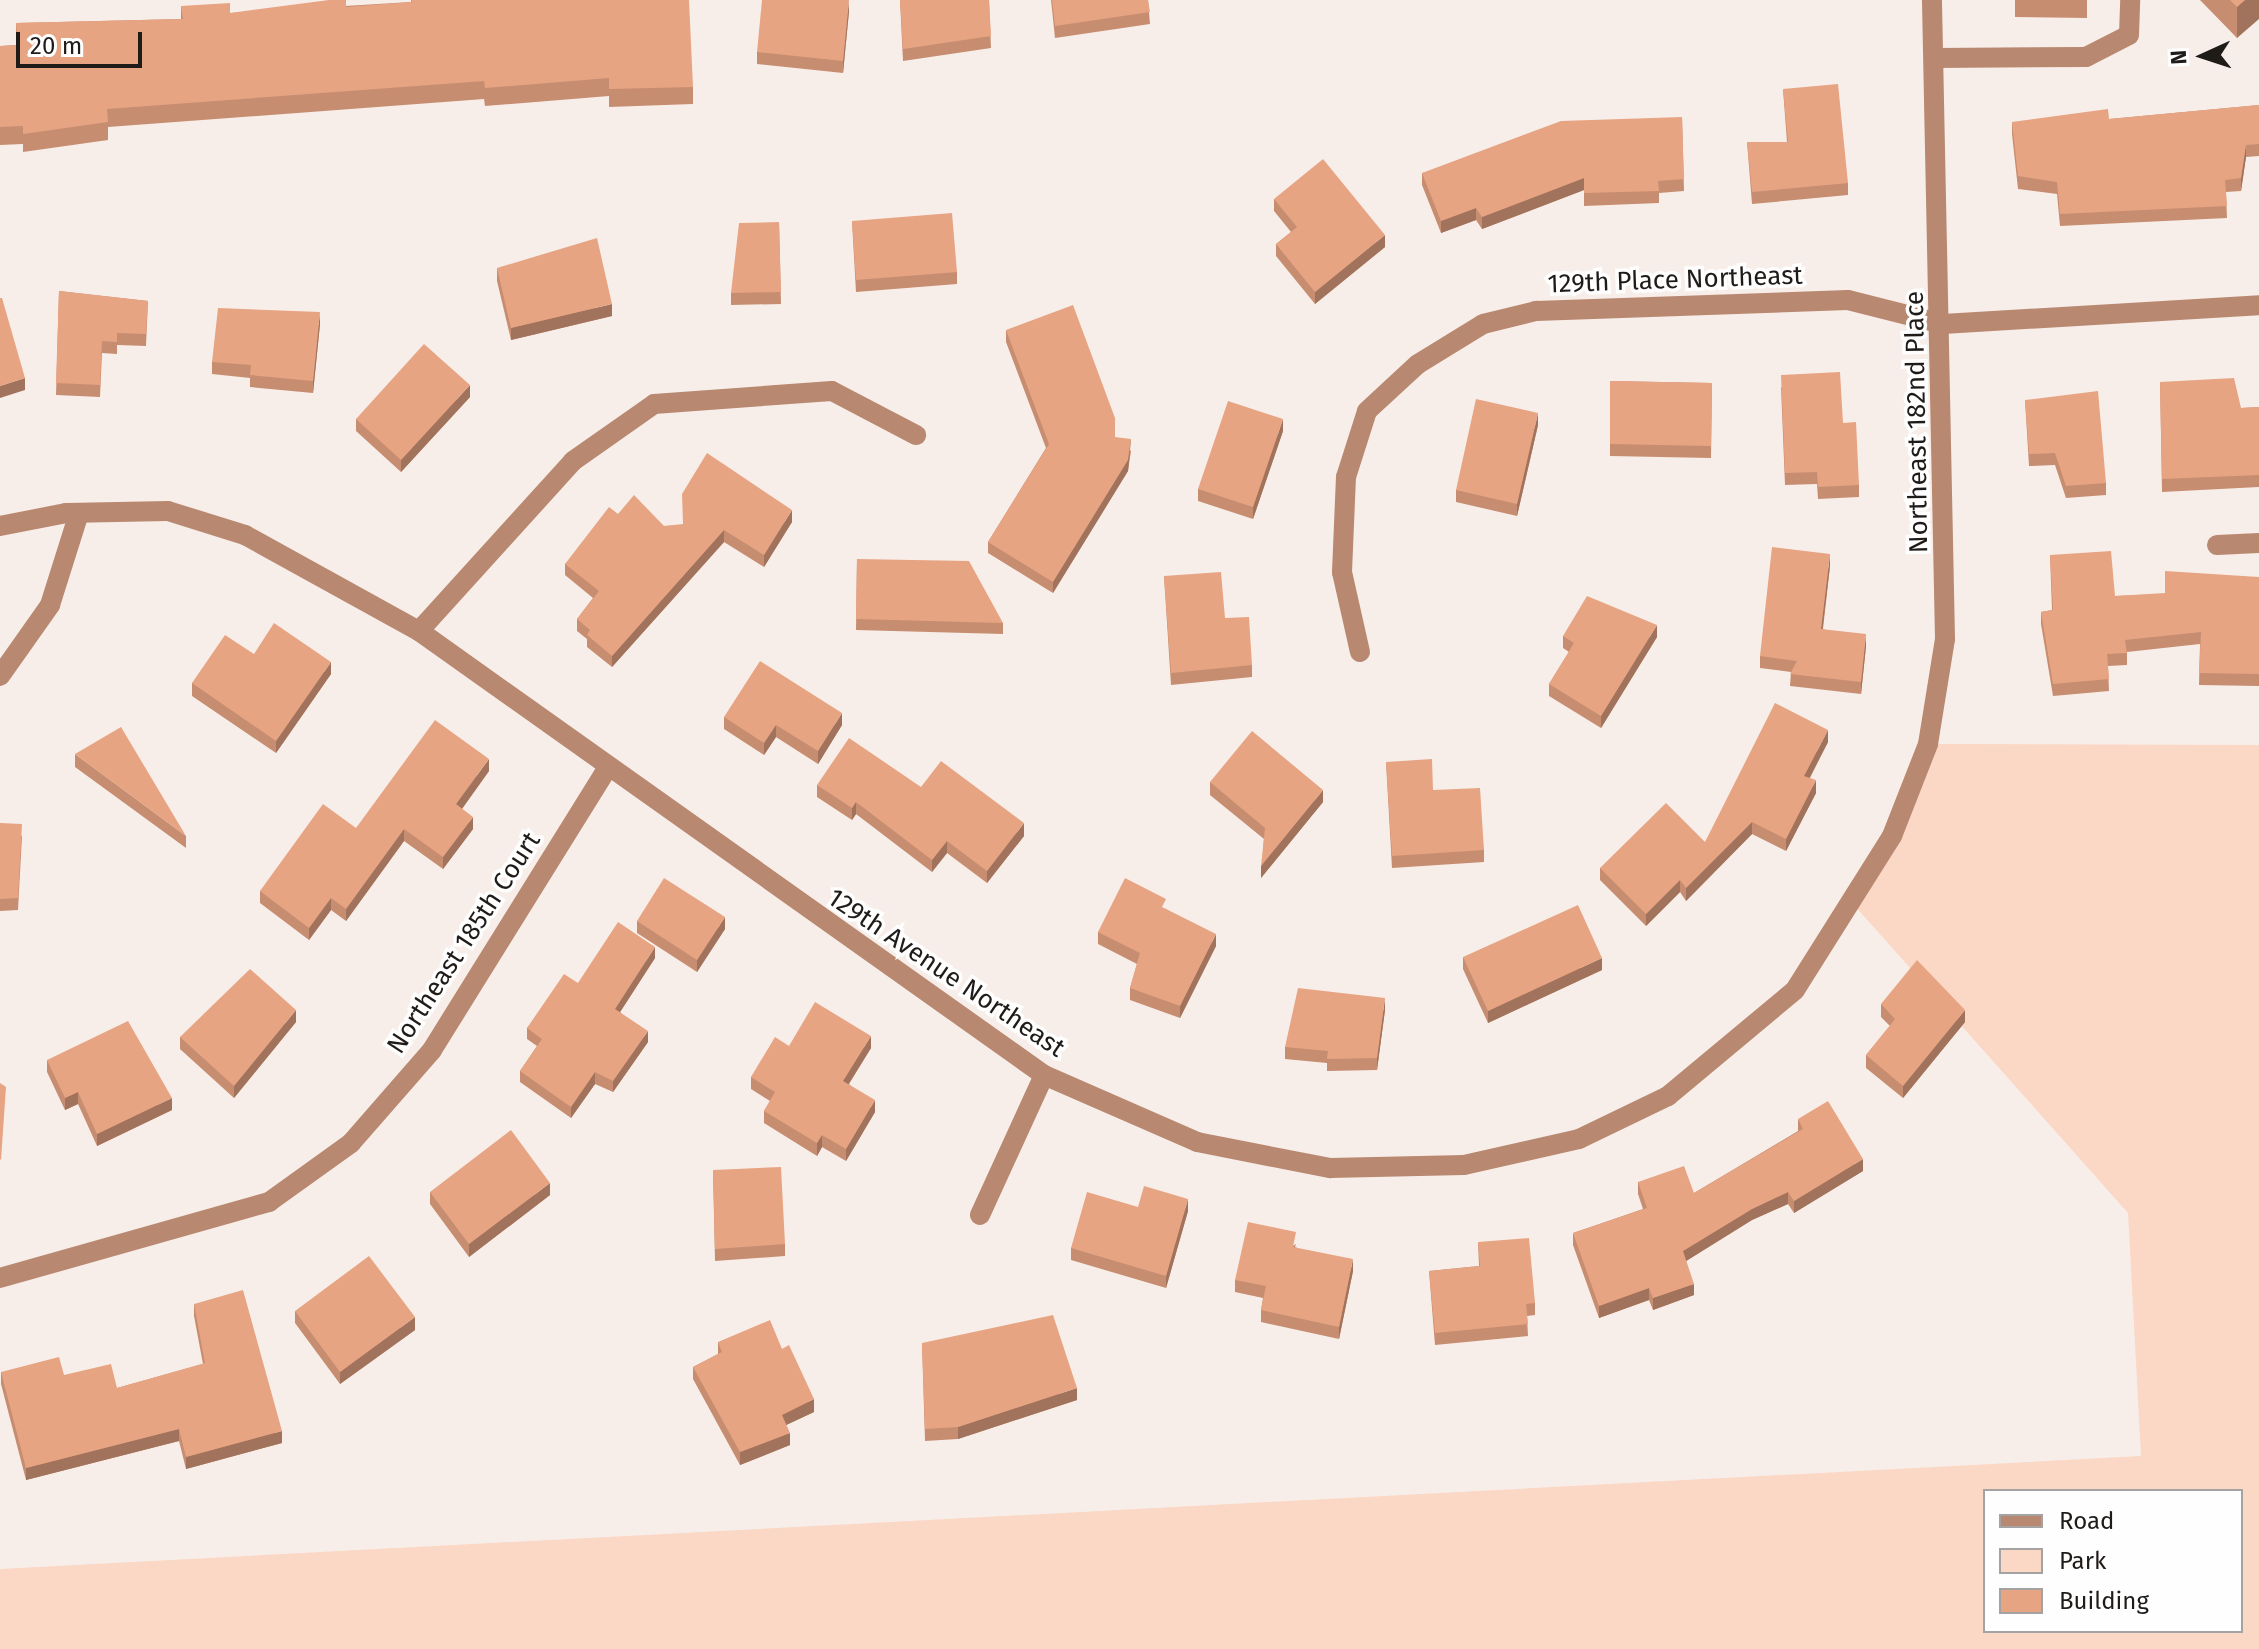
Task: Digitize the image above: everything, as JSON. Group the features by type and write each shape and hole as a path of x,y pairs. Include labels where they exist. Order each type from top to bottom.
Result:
{"street":[{"name":"Northeast 182nd Place","path":"1892,836 1928,744 1945,639 1943,324 1932,0"},
{"path":"1934,58 2086,57 2129,35 2130,0"},
{"name":"129th Place Northeast","path":"1360,652 1342,572 1346,477 1367,411 1418,364 1483,324 1536,311 1848,300 1943,324 2259,305"},
{"path":"419,631 573,461 654,404 832,391 916,435"},
{"name":"129th Avenue Northeast","path":"0,526 79,513 168,511 245,535 419,631 1044,1075 1197,1142 1330,1168 1464,1165 1579,1139 1668,1096 1795,990 1892,836"},
{"path":"0,676 50,605 79,513"},
{"path":"2217,545 2259,543"},
{"name":"Northeast 185th Court","path":"0,1278 269,1202 351,1143 432,1050 608,767"},
{"path":"980,1215 1044,1075"}],"green space":[{"path":"1928,744 2259,745 2259,1649 0,1649 0,1569 2141,1456 2128,1213 1854,905"}],"building":[{"path":"346,0 346,7 412,0 689,0 693,87 609,89 609,78 485,88 484,81 107,109 108,122 23,134 23,126 0,127 0,46 18,45 16,23 183,19 181,6 230,3 230,13"},
{"path":"762,0 849,0 843,61 757,52"},
{"path":"900,0 989,0 991,36 903,49"},
{"path":"1052,0 1148,0 1150,12 1055,26"},
{"path":"2230,0 2245,0 2237,7"},
{"path":"1838,84 1848,183 1752,192 1747,142 1788,142 1783,89"},
{"path":"2259,105 2259,144 2246,145 2241,178 2225,180 2227,206 2060,214 2057,182 2018,176 2012,122 2108,109 2109,119"},
{"path":"1682,117 1684,179 1658,181 1659,191 1584,193 1584,178 1482,217 1476,208 1441,221 1422,173 1561,121"},
{"path":"1323,159 1385,235 1315,292 1276,244 1297,227 1274,199"},
{"path":"952,213 957,272 856,280 852,221"},
{"path":"779,222 781,292 731,293 739,223"},
{"path":"597,238 612,304 511,328 497,268"},
{"path":"59,291 148,301 146,334 117,333 117,342 102,341 100,385 56,383"},
{"path":"0,298 25,378 0,386"},
{"path":"1073,305 1115,418 1115,437 1131,439 1128,460 1053,582 988,542 1049,444 1006,330"},
{"path":"218,308 320,312 313,381 250,375 251,365 212,362"},
{"path":"424,344 470,385 401,460 356,419"},
{"path":"1840,372 1843,423 1856,422 1859,485 1818,487 1817,472 1785,473 1781,375"},
{"path":"2234,378 2241,408 2259,407 2259,475 2162,479 2160,382"},
{"path":"1610,381 1712,383 1711,446 1610,444"},
{"path":"2098,391 2106,483 2066,486 2055,453 2029,454 2025,400"},
{"path":"1476,399 1538,413 1517,504 1456,490"},
{"path":"1228,401 1283,419 1253,507 1198,489"},
{"path":"707,453 792,510 764,555 724,530 612,656 587,635 590,630 577,619 599,591 565,564 609,507 618,514 634,495 664,526 683,524 682,494"},
{"path":"1772,547 1830,554 1821,629 1866,634 1861,682 1790,674 1797,661 1760,656"},
{"path":"2111,551 2115,596 2165,593 2165,571 2259,577 2259,674 2199,673 2201,632 2125,640 2127,653 2107,654 2109,679 2053,684 2041,612 2053,610 2050,555"},
{"path":"857,559 969,561 1003,623 856,619"},
{"path":"1221,572 1225,618 1249,617 1252,665 1171,673 1164,576"},
{"path":"1587,596 1657,625 1601,716 1549,684 1574,643 1563,636"},
{"path":"274,623 331,662 276,741 192,683 225,635 254,654"},
{"path":"760,661 842,713 818,751 776,725 764,743 724,717"},
{"path":"1775,703 1828,730 1804,776 1816,780 1786,839 1752,822 1686,888 1680,880 1646,914 1600,868 1666,803 1705,842"},
{"path":"435,720 489,759 456,804 473,817 443,857 404,829 346,909 331,898 309,928 260,891 323,804 356,828"},
{"path":"121,727 186,836 75,754"},
{"path":"1252,731 1323,790 1261,866 1265,828 1210,782"},
{"path":"849,738 921,787 941,761 1024,823 987,871 947,841 932,860 856,802 852,808 817,785"},
{"path":"1432,759 1433,790 1480,788 1484,850 1392,856 1386,762"},
{"path":"0,823 22,824 18,898 0,899"},
{"path":"664,878 725,917 697,960 637,921"},
{"path":"1125,878 1166,899 1162,907 1216,934 1180,1006 1130,988 1140,953 1098,932"},
{"path":"1578,905 1602,958 1488,1011 1463,957"},
{"path":"618,922 655,947 615,1009 648,1031 613,1081 595,1072 571,1107 520,1071 542,1039 527,1028 564,974 578,983"},
{"path":"1917,960 1965,1010 1903,1086 1866,1055 1895,1019 1881,1004"},
{"path":"250,969 296,1010 234,1086 180,1037"},
{"path":"1298,988 1385,998 1377,1058 1327,1059 1328,1051 1285,1047"},
{"path":"815,1002 871,1036 843,1081 875,1100 846,1149 822,1135 817,1143 764,1111 775,1092 751,1077 775,1037 789,1046"},
{"path":"128,1021 172,1098 97,1134 78,1092 65,1098 47,1060"},
{"path":"0,1083 6,1087 1,1160 0,1159"},
{"path":"1828,1101 1863,1159 1794,1201 1788,1192 1752,1209 1683,1251 1694,1284 1653,1298 1649,1288 1599,1306 1573,1233 1647,1208 1638,1182 1684,1166 1694,1193 1803,1129 1798,1119"},
{"path":"511,1130 550,1183 469,1244 430,1192"},
{"path":"781,1167 785,1244 715,1249 713,1170"},
{"path":"1144,1186 1188,1199 1166,1276 1071,1248 1087,1192 1138,1207"},
{"path":"1248,1222 1296,1232 1293,1247 1353,1259 1339,1327 1261,1310 1266,1286 1235,1280"},
{"path":"1529,1238 1535,1303 1526,1304 1528,1324 1435,1333 1429,1271 1480,1266 1478,1242"},
{"path":"369,1256 415,1317 340,1372 295,1311"},
{"path":"243,1290 282,1431 186,1457 179,1429 26,1468 1,1372 59,1357 64,1375 111,1364 117,1388 205,1363 194,1304"},
{"path":"1053,1315 1077,1388 958,1427 925,1429 922,1343"},
{"path":"770,1320 782,1349 789,1345 814,1399 782,1415 790,1433 740,1452 693,1367 722,1352 718,1342"}]}
